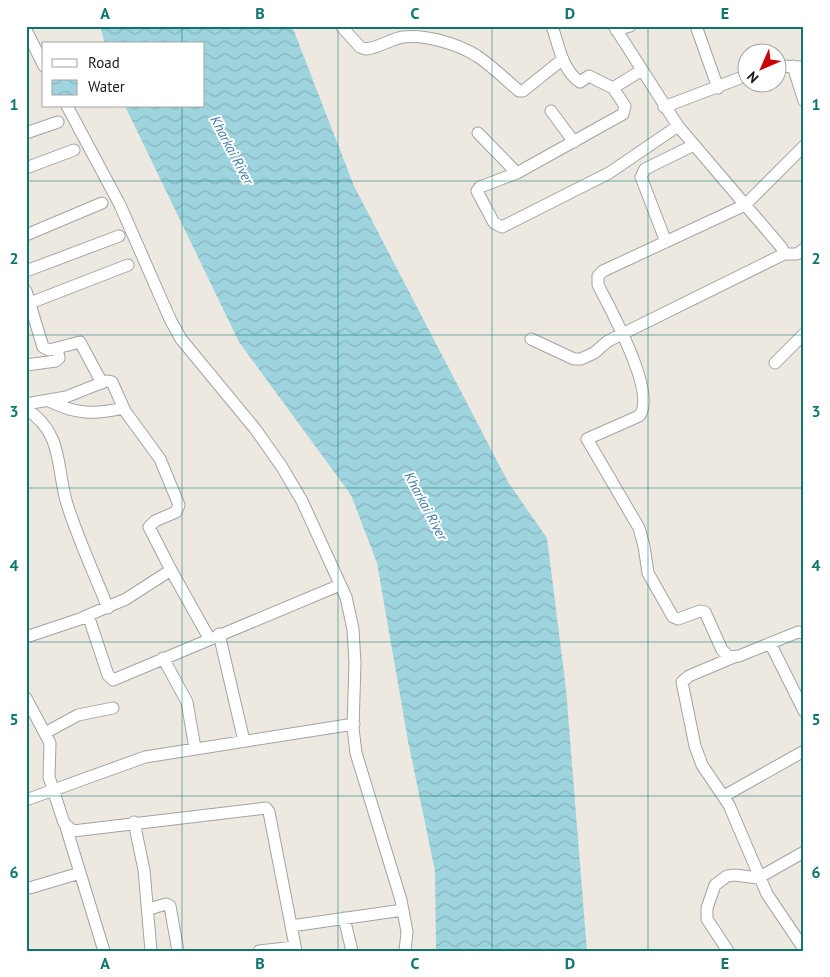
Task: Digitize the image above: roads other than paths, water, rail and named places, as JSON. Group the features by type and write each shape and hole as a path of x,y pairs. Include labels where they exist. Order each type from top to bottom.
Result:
{"street":[{"path":"341,26 360,47 366,50 391,40 405,37 430,39 466,50 478,56 519,91 523,91 563,59"},
{"path":"552,26 563,59 572,77 580,82 589,76 613,88 625,106 623,114 517,173 480,187 477,191 491,220 498,226 502,227 609,173 678,126"},
{"path":"630,26 615,28 664,107 782,248 784,254"},
{"path":"696,26 718,88"},
{"path":"26,30 42,62"},
{"path":"798,66 804,101"},
{"path":"613,88 642,70"},
{"path":"664,107 738,79"},
{"path":"68,108 78,123 120,205 170,319 182,339 256,430 282,467 302,502 340,585 353,629 356,753 403,910 407,932 405,951"},
{"path":"551,110 574,142"},
{"path":"26,132 58,122"},
{"path":"478,133 517,173"},
{"path":"666,242 640,176 645,169 694,145"},
{"path":"734,657 729,657 722,650 706,612 700,610 678,619 671,615 648,573 639,528 587,442 588,438 639,416 644,409 631,351 598,286 598,276 745,204 804,146"},
{"path":"26,168 74,150"},
{"path":"26,235 102,203"},
{"path":"26,271 119,236"},
{"path":"531,338 574,359 582,359 624,334 784,254 797,254 804,249"},
{"path":"30,303 128,265"},
{"path":"26,291 43,348 49,350 80,342 102,383"},
{"path":"775,363 804,334"},
{"path":"26,365 56,361 59,358 57,348"},
{"path":"26,404 66,398 108,380 112,382 123,408 160,459 179,504 176,512 155,522 150,527 171,570 214,636 244,741"},
{"path":"49,401 79,413 101,413 123,408"},
{"path":"26,409 41,421 56,445 67,505 108,608"},
{"path":"26,637 108,608 171,570"},
{"path":"84,617 90,621 111,679 116,679 214,636 340,585"},
{"path":"804,633 798,632 689,676 682,682 681,686 695,746 702,765 724,796 758,878 776,910 804,949"},
{"path":"770,643 804,712"},
{"path":"163,658 187,702 195,748"},
{"path":"26,698 45,733 51,750 48,771 53,790 104,951"},
{"path":"45,733 78,715 113,708"},
{"path":"26,800 128,761 195,748 354,724"},
{"path":"724,796 804,752"},
{"path":"66,827 73,831 134,822 266,808 269,812 296,949 259,951"},
{"path":"134,822 144,870 151,951"},
{"path":"728,951 707,919 707,908 715,885 727,876 736,874 758,878 804,852"},
{"path":"26,889 80,873"},
{"path":"148,909 166,904 170,906 178,951"},
{"path":"291,926 403,910"},
{"path":"344,918 352,951"}],"water":[{"name":"Kharkai River","path":"100,26 292,26 354,186 508,482 547,538 566,689 587,951 436,951 435,871 408,741 377,563 351,495 239,342 126,108 205,108 205,42 104,42"}]}
